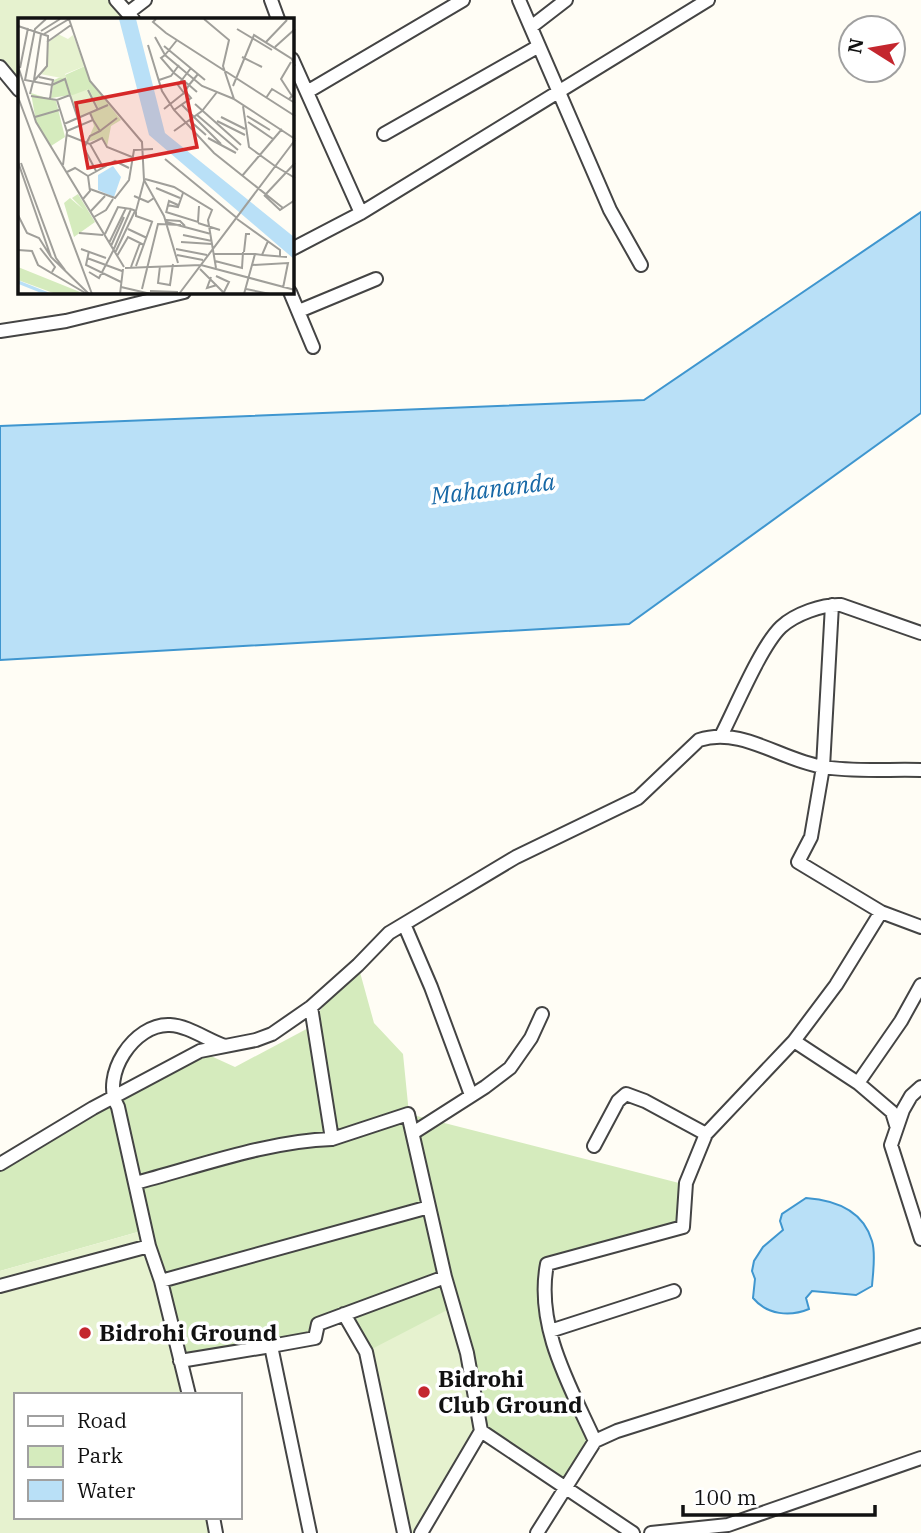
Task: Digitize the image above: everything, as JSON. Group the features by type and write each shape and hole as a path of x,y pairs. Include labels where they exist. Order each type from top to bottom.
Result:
{"street":[{"path":"116,0 130,16 145,0"},
{"path":"271,0 278,18"},
{"path":"307,92 463,0"},
{"path":"519,0 610,210 641,265"},
{"path":"531,27 566,0"},
{"path":"294,248 361,213 708,0"},
{"path":"384,134 538,46"},
{"path":"294,63 361,213"},
{"path":"0,67 18,89"},
{"path":"299,311 376,279"},
{"path":"0,331 66,321 176,294"},
{"path":"291,294 313,347"},
{"path":"832,605 823,767 811,837 798,862 881,912 921,928"},
{"path":"721,736 775,635 792,620 832,605 851,607 921,633"},
{"path":"0,1164 112,1098 200,1051 256,1040 272,1034 311,1007 389,933 516,857 638,798 699,740 721,736 823,767 921,770"},
{"path":"595,1441 553,1346 543,1285 547,1264 683,1227 686,1183 706,1134 794,1041 836,985 881,912"},
{"path":"404,924 431,987 471,1095"},
{"path":"858,1083 901,1021 921,985"},
{"path":"311,1007 332,1139"},
{"path":"413,1133 510,1068 531,1038 542,1014"},
{"path":"188,1393 149,1246 118,1107 112,1098 114,1075 127,1049 146,1030 169,1025 185,1028 226,1046"},
{"path":"794,1041 858,1083 892,1112 896,1125"},
{"path":"921,1087 911,1096 896,1125 891,1145 921,1239"},
{"path":"594,1146 618,1101 625,1094 645,1101 706,1134"},
{"path":"135,1184 270,1147 309,1139 332,1139 408,1114 444,1277 467,1353 481,1431 421,1533"},
{"path":"160,1281 429,1207"},
{"path":"0,1286 149,1246"},
{"path":"180,1361 315,1338 318,1324 444,1277"},
{"path":"550,1331 674,1290"},
{"path":"344,1314 366,1352 404,1533"},
{"path":"537,1533 595,1441 921,1335"},
{"path":"271,1346 310,1533"},
{"path":"481,1431 633,1533"},
{"path":"651,1533 728,1525 921,1458"}],"green space":[{"path":"0,0 113,0 129,18 18,18 18,83 0,63"},
{"path":"358,965 374,1023 403,1054 409,1114 679,1183 683,1227 546,1272 553,1346 595,1441 568,1483 366,1352 344,1315 318,1324 315,1338 180,1361 163,1276 145,1230 0,1271 0,1164 200,1051 235,1067 314,1025 318,1013"},
{"name":"Bidrohi Ground","path":"145,1230 185,1393 14,1393 14,1519 216,1519 219,1533 0,1533 0,1271"},
{"name":"Bidrohi Club Ground","path":"453,1307 481,1431 416,1533 410,1533 366,1352"}],"water":[{"name":"Mahananda","path":"921,212 921,413 629,624 0,660 0,426 644,400"},
{"path":"806,1198 837,1204 862,1221 873,1246 872,1286 856,1295 812,1291 806,1298 809,1309 779,1313 765,1308 753,1298 754,1261 763,1247 783,1230 780,1221 782,1214"}],"place":[{"name":"Bidrohi Ground","path":"85,1333"},
{"name":"Bidrohi Club Ground","path":"424,1392"}]}
